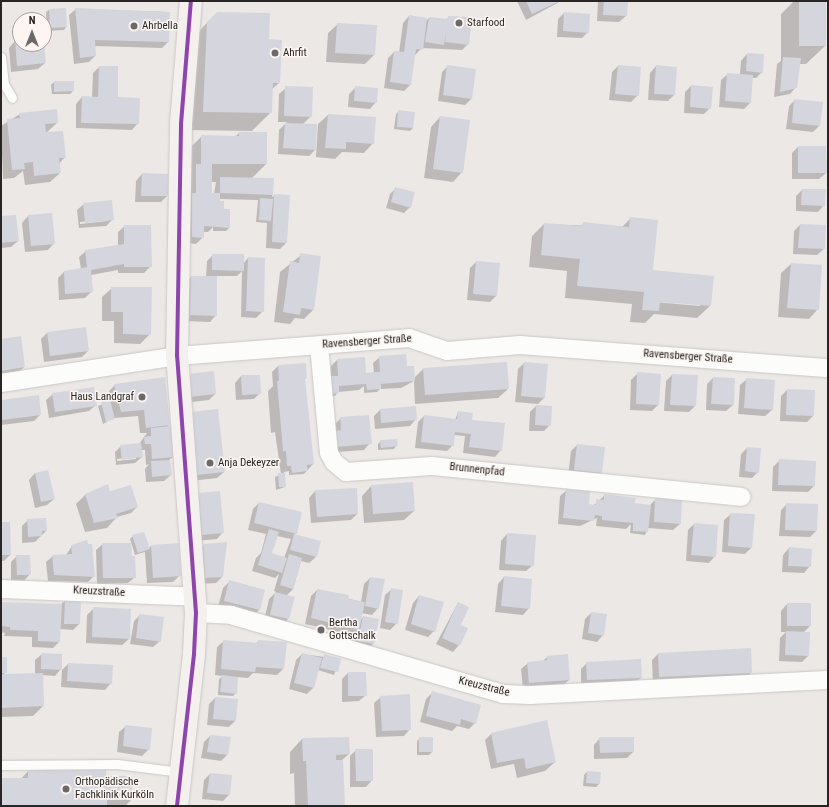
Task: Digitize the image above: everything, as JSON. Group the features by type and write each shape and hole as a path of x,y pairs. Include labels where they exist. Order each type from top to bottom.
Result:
{"street":[{"path":"176,806 194,654 196,605 177,356 181,124 191,1"},
{"name":"Ravensberger Straße","path":"1,383 177,356 409,338 447,351 520,345 828,368"},
{"name":"Brunnenpfad","path":"320,346 329,453 334,462 346,472 432,466 741,497"},
{"name":"Kreuzstraße","path":"1,589 196,605 503,694 530,695 828,680"}],"lane":[{"path":"1,57 4,84 12,98"},
{"path":"1,765 117,764 180,772"}],"building":[{"path":"526,1 560,1 532,14"},
{"path":"604,1 628,1 627,16 603,15"},
{"path":"799,1 826,1 826,46 799,46"},
{"path":"66,8 67,27 52,28 52,12 49,12 49,9"},
{"path":"75,8 170,12 169,42 95,40 96,56 80,58"},
{"path":"217,12 270,13 269,39 282,40 280,83 273,83 272,113 203,112 207,22"},
{"path":"564,12 590,14 589,33 563,31"},
{"path":"409,15 427,18 423,50 416,49 411,85 390,82 394,51 404,52"},
{"path":"448,16 472,17 469,45 445,42 446,30 444,45 425,42 429,17 448,19"},
{"path":"337,23 377,25 375,55 335,53"},
{"path":"16,52 45,52 46,63 17,66"},
{"path":"747,53 764,54 763,73 746,71"},
{"path":"783,57 801,58 797,88 780,92"},
{"path":"447,65 476,69 472,99 443,95"},
{"path":"618,65 641,67 639,96 615,94"},
{"path":"656,65 677,67 675,95 654,94"},
{"path":"99,66 118,66 118,97 140,98 139,124 81,123 82,96 98,97"},
{"path":"727,73 753,75 751,103 725,101"},
{"path":"54,81 74,81 74,91 54,92"},
{"path":"691,85 713,87 711,109 690,107"},
{"path":"285,86 313,87 312,117 284,116"},
{"path":"355,86 378,88 377,103 354,101"},
{"path":"794,99 823,102 820,126 792,123"},
{"path":"57,109 58,123 45,124 46,132 63,131 66,158 59,158 61,173 34,176 33,162 24,163 25,169 12,170 7,119 20,118 19,113"},
{"path":"398,110 415,112 413,128 397,127"},
{"path":"328,114 376,117 374,144 346,142 346,149 325,148"},
{"path":"440,116 470,120 463,173 433,169"},
{"path":"285,123 317,124 316,150 283,148"},
{"path":"239,132 267,132 267,164 212,164 212,193 220,193 220,201 224,201 224,209 230,209 230,228 204,226 204,238 192,237 192,193 196,193 196,164 201,164 201,135 239,136"},
{"path":"798,146 826,146 827,173 798,173"},
{"path":"142,173 168,174 168,196 141,196"},
{"path":"220,177 274,178 273,195 220,193"},
{"path":"395,187 415,192 411,208 391,202"},
{"path":"802,189 826,189 825,206 801,205"},
{"path":"274,194 290,195 287,243 272,242"},
{"path":"260,198 273,199 271,221 259,220"},
{"path":"112,200 114,220 85,223 83,203"},
{"path":"52,213 55,244 31,246 28,215"},
{"path":"16,215 19,241 1,243 1,216"},
{"path":"630,217 658,220 653,270 714,276 711,306 660,302 659,311 642,310 644,292 577,286 580,259 541,255 544,223 582,226 583,222 629,227"},
{"path":"800,224 826,225 825,249 798,248"},
{"path":"124,225 151,225 152,267 124,267 124,264 91,270 93,292 65,294 64,271 87,267 85,250 124,244"},
{"path":"300,253 321,256 314,310 301,308 300,315 283,312 290,261 299,263"},
{"path":"212,254 244,254 244,271 212,270"},
{"path":"248,257 265,258 264,312 246,311"},
{"path":"476,261 500,263 497,296 473,294"},
{"path":"791,263 822,265 819,310 787,308"},
{"path":"191,276 217,276 217,316 190,315"},
{"path":"111,287 152,287 151,335 123,334 123,312 111,312"},
{"path":"86,327 89,351 50,356 47,332"},
{"path":"21,336 25,367 1,371 1,339"},
{"path":"406,354 407,366 414,366 415,381 381,384 381,389 367,390 366,384 339,386 339,393 331,394 330,376 338,376 337,359 365,357 366,373 380,372 379,356"},
{"path":"507,362 509,389 425,395 423,368"},
{"path":"524,362 548,364 545,398 521,396"},
{"path":"306,363 307,378 305,379 314,464 307,465 308,471 292,473 291,466 287,466 286,451 283,451 277,381 279,381 278,365"},
{"path":"214,371 216,394 189,397 187,374"},
{"path":"637,372 661,374 659,405 636,404"},
{"path":"672,374 698,375 696,406 670,405"},
{"path":"241,375 260,375 261,394 242,395"},
{"name":"Haus Landgraf","path":"165,377 170,425 146,428 144,410 121,412 114,384"},
{"path":"713,377 735,378 734,405 711,404"},
{"path":"746,378 775,380 773,410 744,408"},
{"path":"94,387 97,406 55,412 52,393"},
{"path":"787,389 815,390 814,416 786,415"},
{"path":"39,395 41,415 2,420 1,400"},
{"path":"110,400 115,419 106,422 101,402"},
{"path":"536,405 552,406 551,426 535,425"},
{"path":"416,406 417,420 381,423 380,409"},
{"path":"218,409 225,472 197,475 191,412"},
{"path":"458,411 473,413 472,420 505,423 502,451 469,447 471,434 455,432 454,446 421,442 424,415 457,419"},
{"path":"369,415 372,444 335,447 334,431 341,430 340,417"},
{"path":"171,426 174,457 152,459 151,444 145,444 144,437 151,436 151,428"},
{"path":"397,439 398,446 381,448 380,440"},
{"path":"141,443 143,457 122,460 120,445"},
{"path":"577,444 605,447 602,473 574,470"},
{"path":"747,447 761,448 759,473 745,471"},
{"path":"779,459 816,461 815,486 778,485"},
{"path":"170,460 172,475 152,477 151,461"},
{"path":"48,470 55,499 41,502 35,473"},
{"path":"278,473 285,473 286,487 279,487"},
{"path":"413,482 415,511 373,514 371,485"},
{"path":"108,484 110,491 131,485 138,507 116,514 118,518 94,523 85,494"},
{"path":"357,488 358,514 317,517 315,490"},
{"path":"566,489 590,491 589,504 596,505 596,499 604,500 604,494 636,498 635,503 651,505 648,532 633,531 633,523 602,520 602,516 595,515 594,521 563,518"},
{"path":"220,491 224,533 202,535 198,493"},
{"path":"655,498 682,500 681,524 654,522"},
{"path":"259,502 302,512 297,534 254,523"},
{"path":"786,503 818,504 817,531 785,530"},
{"path":"730,513 755,514 752,548 728,546"},
{"path":"46,518 47,531 42,531 42,536 28,537 27,519"},
{"path":"1,522 10,522 11,555 1,555"},
{"path":"694,523 718,525 716,557 691,555"},
{"path":"269,529 279,532 272,553 287,558 282,573 258,565"},
{"path":"144,532 150,549 138,553 132,535"},
{"path":"507,533 536,535 534,566 505,564"},
{"path":"294,534 321,541 317,557 290,550"},
{"path":"87,540 88,544 92,544 95,577 54,575 52,555 72,554 71,545"},
{"path":"227,542 223,577 205,578 203,544"},
{"path":"102,543 131,543 132,556 135,556 136,578 103,578"},
{"path":"179,543 181,576 153,578 151,545"},
{"path":"789,547 812,549 811,567 788,566"},
{"path":"289,554 302,558 293,589 280,585"},
{"path":"16,555 30,555 31,575 17,575"},
{"path":"504,576 532,579 530,609 501,606"},
{"path":"370,577 385,579 379,609 365,606"},
{"path":"229,580 265,590 260,610 224,601"},
{"path":"391,588 403,590 398,624 385,622"},
{"path":"317,589 349,595 348,599 365,602 359,630 311,618"},
{"path":"275,592 295,597 289,619 270,615"},
{"path":"419,595 444,602 435,632 411,624"},
{"path":"65,599 81,599 80,624 64,624"},
{"path":"1,602 62,604 60,642 38,641 38,631 10,630 10,627 1,626"},
{"path":"458,602 469,607 461,625 468,628 460,646 442,638"},
{"path":"787,603 811,603 811,626 787,626"},
{"path":"93,607 131,609 130,639 92,637"},
{"path":"591,612 607,614 604,636 588,633"},
{"path":"139,614 164,617 161,642 136,638"},
{"path":"363,616 379,619 374,644 358,641"},
{"path":"786,631 810,632 809,656 785,655"},
{"path":"223,640 258,643 258,640 287,642 284,669 256,667 255,672 221,669"},
{"path":"751,648 752,673 659,677 658,653"},
{"path":"41,653 62,654 62,670 41,669"},
{"path":"302,653 322,658 314,688 294,683"},
{"path":"324,654 341,659 338,672 320,668"},
{"path":"568,654 570,680 529,683 527,662 547,660 547,656"},
{"path":"1,657 7,657 7,673 1,673"},
{"path":"641,659 642,678 587,680 586,662"},
{"path":"68,663 113,665 112,684 67,681"},
{"path":"348,672 366,672 367,696 348,696"},
{"path":"43,673 44,706 1,708 1,674"},
{"path":"222,675 238,677 237,694 220,692"},
{"path":"432,691 481,705 476,724 461,719 460,725 426,716"},
{"path":"410,694 411,730 382,731 380,696"},
{"path":"215,697 238,699 236,721 213,719"},
{"path":"547,720 556,762 526,769 524,758 497,763 491,733"},
{"path":"125,725 152,728 150,750 123,746"},
{"path":"210,735 231,737 228,755 207,752"},
{"path":"349,737 350,754 336,755 336,760 343,760 345,806 308,806 306,761 303,761 302,738"},
{"path":"419,737 433,737 433,752 419,752"},
{"path":"599,737 634,737 634,752 600,753"},
{"path":"355,749 373,749 373,781 356,781"},
{"name":"Orthopädische Fachklinik Kurköln","path":"28,770 106,770 106,776 132,776 132,800 107,800 107,806 1,806 1,778 28,778"},
{"path":"587,771 601,772 600,784 586,783"},
{"path":"210,773 232,775 230,795 207,793"}],"transit line":[{"path":"177,806 194,654 196,613 177,356 181,124 191,1"}],"place":[{"name":"Starfood","path":"459,23"},
{"name":"Ahrbella","path":"134,26"},
{"name":"Ahrfit","path":"275,53"},
{"name":"Haus Landgraf","path":"142,397"},
{"name":"Anja Dekeyzer","path":"210,463"},
{"name":"Bertha Gottschalk","path":"321,630"},
{"name":"Orthopädische Fachklinik Kurköln","path":"66,789"}]}
